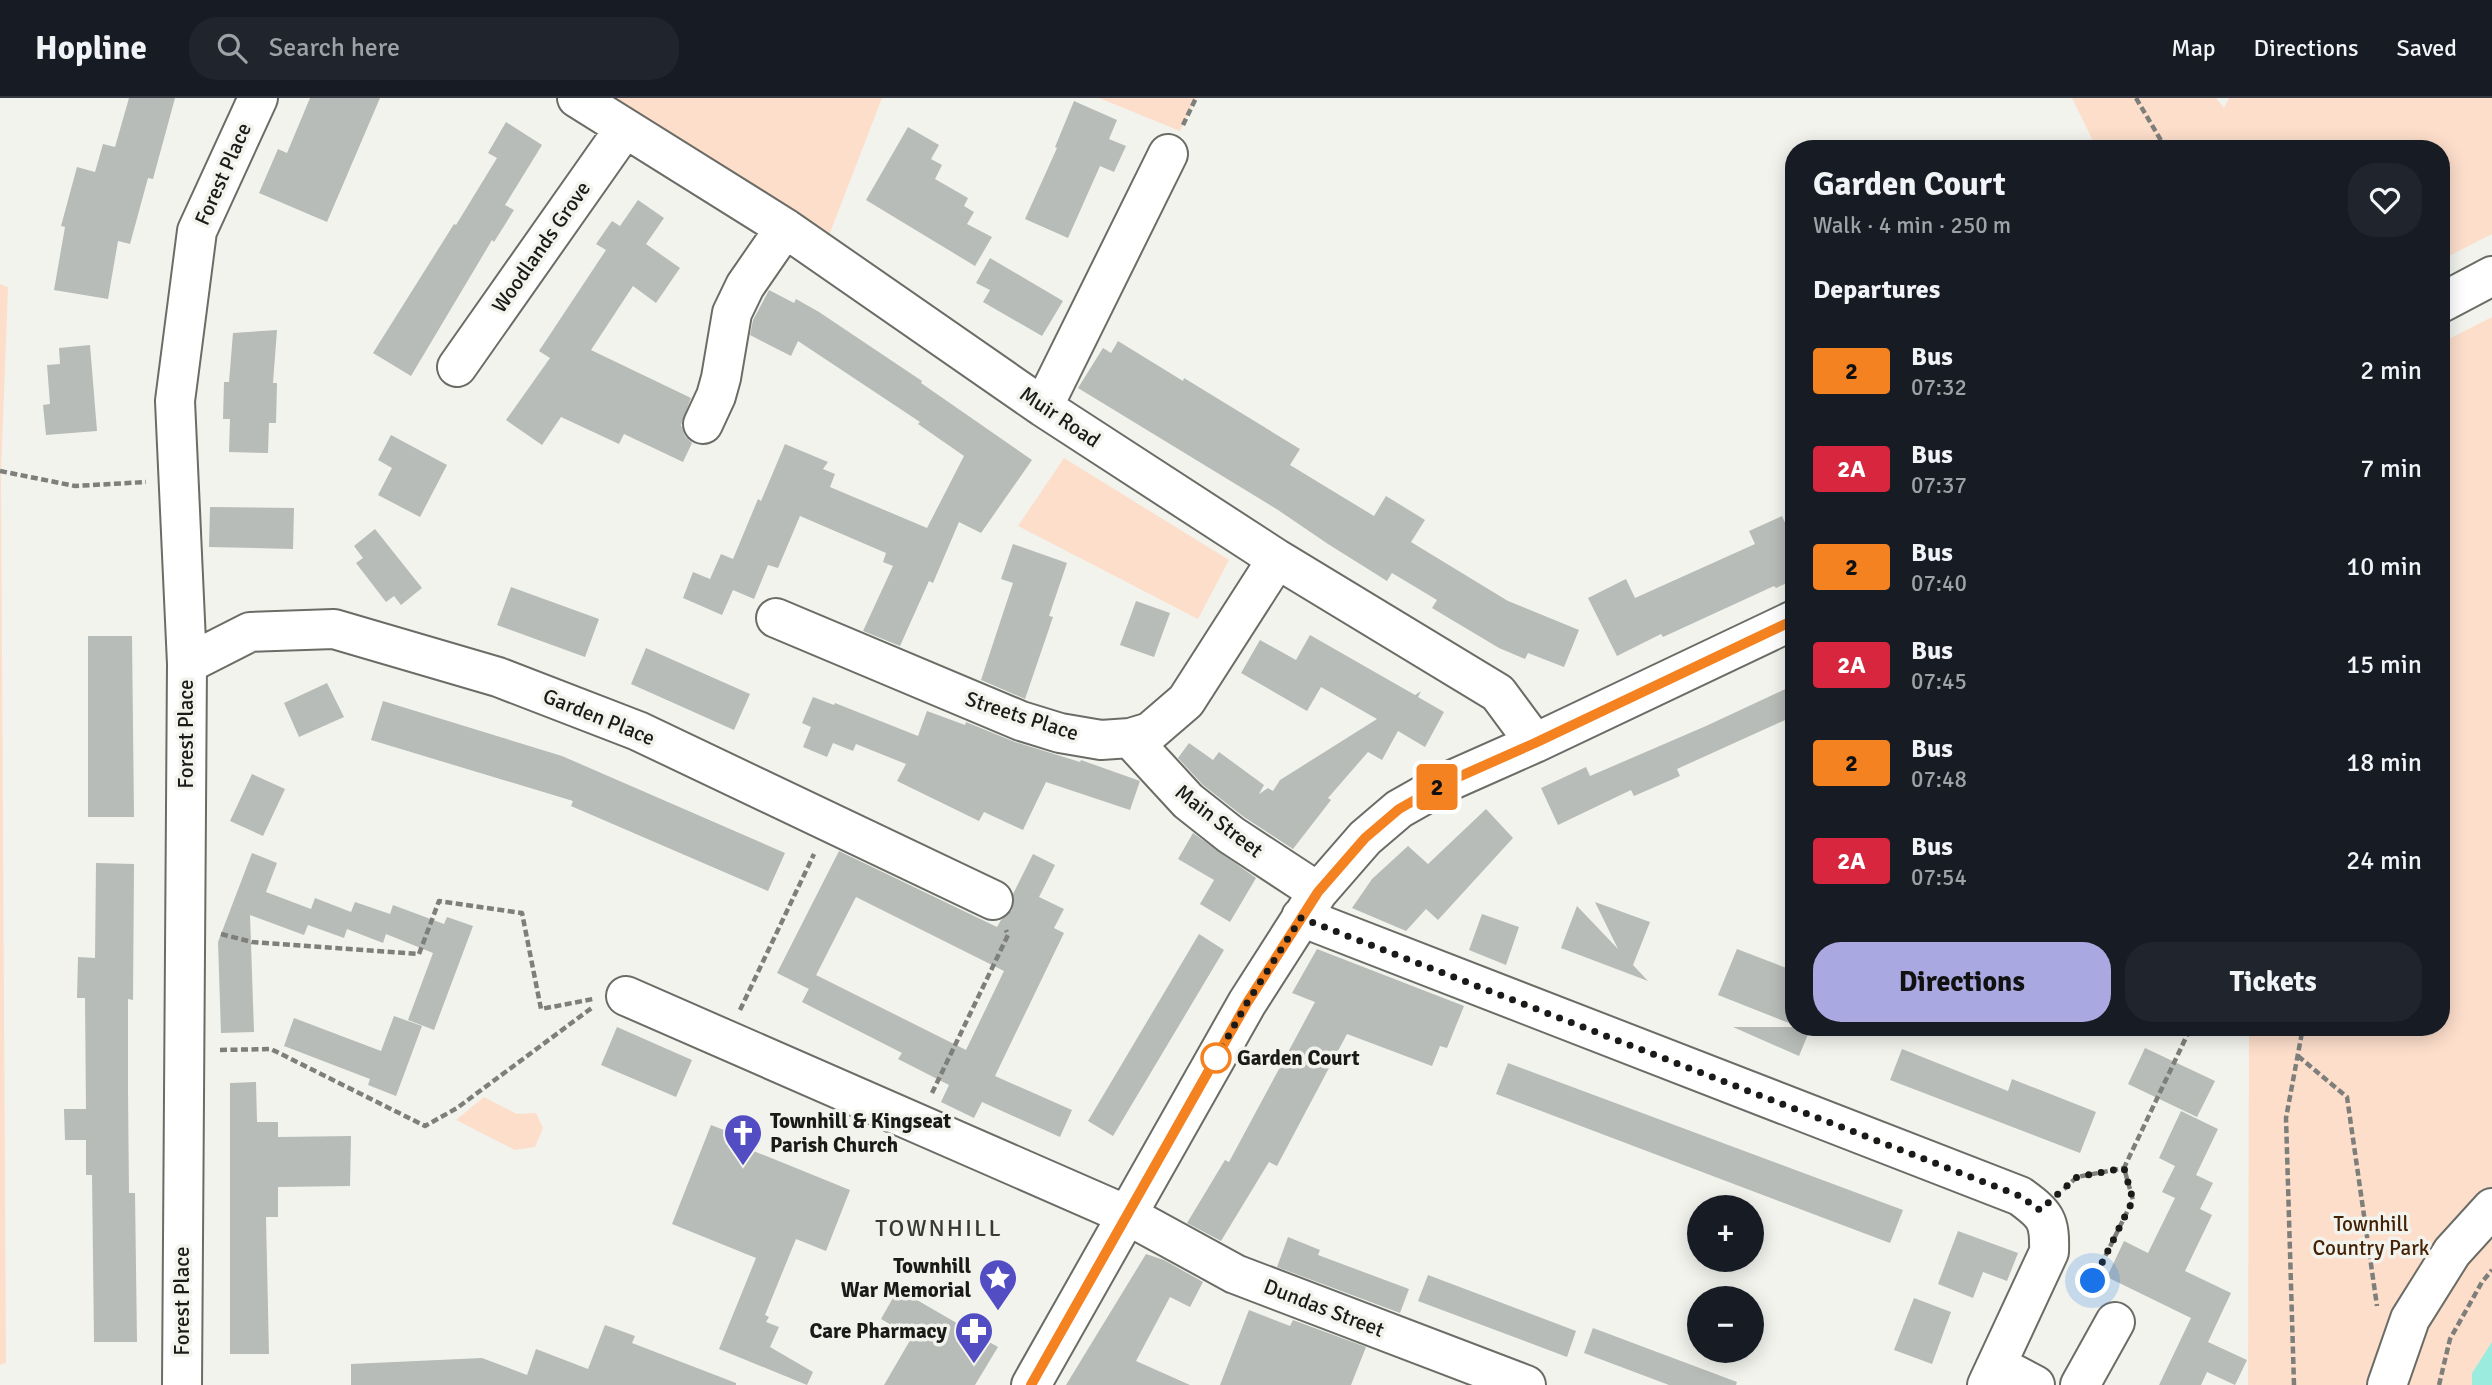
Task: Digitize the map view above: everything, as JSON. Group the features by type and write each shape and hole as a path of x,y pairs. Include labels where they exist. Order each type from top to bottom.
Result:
{"street":[{"name":"Forest Place","path":"182,1385 187,664 174,401 197,231 258,98"},
{"name":"Muir Road","path":"577,98 785,228 1043,407 1278,559 1498,693 1535,743"},
{"name":"Woodlands Grove","path":"457,367 625,128"},
{"path":"1043,407 1168,154"},
{"path":"703,424 721,378 732,313 745,286 785,228"},
{"path":"2450,298 2492,276"},
{"name":"Streets Place","path":"776,618 1021,721 1060,733 1101,740 1130,738 1150,732 1186,701 1278,559"},
{"path":"1031,1385 1129,1216 1247,1003 1310,905 1365,838 1399,809 1445,783 1785,624"},
{"name":"Garden Place","path":"187,664 250,632 334,629 511,681 638,731 993,900"},
{"name":"Main Street","path":"1130,738 1188,801 1310,905 2020,1196 2040,1210"},
{"path":"617,996 726,1039 1129,1216"},
{"path":"2387,1385 2410,1319 2452,1252 2492,1208"},
{"path":"2035,1385 1992,1375 2049,1252 2050,1229 2040,1210"},
{"name":"Dundas Street","path":"1129,1216 1235,1274 1526,1385"},
{"path":"2080,1385 2115,1322"}],"path":[{"path":"2136,98 2161,140"},
{"path":"0,471 75,486 178,481"},
{"path":"726,1039 830,822"},
{"path":"918,1123 1008,935 993,900"},
{"path":"185,925 252,942 419,954 439,901 522,913 541,1009 617,996"},
{"path":"184,1052 271,1049 425,1126 457,1108 617,996"},
{"path":"2115,1322 2093,1281 2133,1200 2124,1168 2187,1036"},
{"path":"2294,1385 2286,1118 2301,1036"},
{"path":"2298,1056 2347,1097 2378,1311"},
{"path":"2040,1210 2077,1177 2124,1168"},
{"path":"2439,1385 2450,1339 2482,1282 2492,1270"}],"green space":[{"path":"577,98 882,98 828,238"},
{"path":"1099,98 1196,98 1180,131"},
{"path":"2072,98 2216,98 2224,108 2229,98 2492,98 2492,234 2450,255 2450,140 2093,140"},
{"path":"0,284 8,287 1,473 6,1363 0,1365"},
{"name":"Townhill Country Park","path":"2492,317 2492,1385 2248,1385 2249,1036 2450,1036 2450,338"},
{"path":"1064,458 1229,560 1198,619 1018,526"},
{"path":"484,1097 517,1114 536,1113 543,1128 535,1147 515,1150 456,1120"}],"water":[{"path":"2492,1342 2492,1385 2472,1385 2472,1373"}],"building":[{"path":"129,98 175,98 153,179 148,178 130,244 118,241 108,299 54,290 65,227 61,226 77,167 95,172 103,144 115,147"},
{"path":"310,98 380,98 327,222 259,193 278,149 287,153"},
{"path":"1074,101 1117,120 1109,139 1126,146 1114,172 1100,166 1068,238 1025,219 1057,148 1055,147"},
{"path":"506,122 542,145 505,205 514,210 494,242 492,240 411,376 373,353 497,158 488,153"},
{"path":"908,127 939,145 931,159 942,165 935,179 968,198 964,206 974,212 967,224 992,237 975,266 866,200"},
{"path":"638,200 664,218 646,244 680,268 656,303 633,286 591,350 691,398 681,425 685,436 692,443 683,462 624,434 619,444 561,417 542,445 506,420 550,358 539,351 606,250 596,244 612,221 620,226"},
{"path":"990,258 1063,301 1042,336 983,302 990,290 976,283"},
{"path":"769,290 794,303 796,299 819,312 922,381 921,383 1032,460 981,533 959,522 933,583 929,581 900,646 863,631 893,566 883,562 886,553 800,516 778,568 768,565 754,599 733,590 722,615 683,598 693,572 710,579 721,554 733,559 785,444 828,462 823,469 835,474 830,487 927,528 964,456 918,424 920,422 798,341 791,356 750,335 753,320"},
{"path":"277,330 273,383 277,383 276,423 269,423 268,453 229,452 230,419 223,419 224,382 229,382 233,333"},
{"path":"1118,341 1300,449 1290,465 1374,516 1386,496 1425,520 1411,542 1508,601 1579,630 1564,667 1528,653 1525,659 1499,648 1432,608 1437,600 1392,573 1387,581 1278,510 1078,388 1103,348 1111,353"},
{"path":"90,345 97,431 46,435 43,405 50,404 47,365 60,364 59,348"},
{"path":"391,435 447,465 420,517 378,495 392,468 378,460"},
{"path":"210,507 294,508 293,549 209,547"},
{"path":"1782,516 1785,522 1785,584 1776,588 1774,586 1663,637 1661,634 1617,656 1588,598 1626,579 1635,598 1755,544 1749,531"},
{"path":"375,529 422,588 401,605 394,596 386,602 356,563 363,558 354,546"},
{"path":"1013,544 1067,563 1049,616 1053,617 1025,699 981,680 1013,583 1001,579"},
{"path":"511,587 599,619 585,657 497,625"},
{"path":"1136,601 1170,613 1154,657 1120,645"},
{"path":"1310,635 1415,695 1421,691 1418,697 1444,712 1425,747 1398,731 1382,760 1368,752 1328,798 1331,800 1293,849 1244,817 1203,785 1178,758 1189,743 1213,760 1219,752 1264,785 1259,794 1268,788 1273,791 1280,780 1377,719 1321,687 1307,711 1241,673 1260,640 1296,660"},
{"path":"88,636 132,636 134,817 88,817"},
{"path":"646,648 750,694 734,730 631,684"},
{"path":"327,683 344,717 299,737 284,703"},
{"path":"1785,689 1785,720 1677,769 1680,776 1634,796 1631,790 1558,825 1541,788 1586,767 1590,776"},
{"path":"813,697 918,736 927,711 1140,781 1130,810 1046,782 1023,830 984,812 979,821 897,781 906,764 856,744 853,751 833,743 827,757 803,747 811,727 802,723"},
{"path":"383,701 562,756 785,853 768,891 571,806 573,801 371,740"},
{"path":"252,774 285,789 263,836 230,821"},
{"path":"1486,809 1513,838 1438,920 1426,909 1406,931 1352,908 1372,879 1408,846 1428,864"},
{"path":"1193,833 1256,878 1230,922 1200,904 1214,880 1178,859"},
{"path":"839,851 997,927 1012,910 1013,894 1033,854 1055,865 1039,897 1064,909 1054,928 1064,933 995,1076 1072,1110 1060,1137 982,1102 974,1118 941,1102 949,1085 898,1059 902,1053 802,1002 809,989 777,973","holes":["856,897 1004,971 966,1050 816,975"]},
{"path":"252,853 277,863 266,892 311,909 315,898 351,912 355,902 390,914 393,905 444,924 447,917 473,926 434,1030 408,1020 433,953 386,934 383,943 347,929 344,938 308,925 304,935 250,915 254,1032 221,1033 218,942"},
{"path":"96,863 134,864 133,1000 128,999 128,1091 129,1193 135,1193 137,1342 94,1342 92,1175 86,1175 86,1140 65,1140 64,1109 86,1109 85,998 77,998 78,957 95,958"},
{"path":"1595,902 1650,922 1633,965 1648,981 1561,948 1577,906 1618,949"},
{"path":"1482,914 1519,927 1506,965 1469,950"},
{"path":"1199,934 1224,950 1113,1136 1088,1121"},
{"path":"1317,949 1464,1006 1447,1048 1440,1046 1432,1066 1347,1034 1277,1166 1269,1162 1221,1241 1187,1223 1225,1160 1229,1162 1315,1002 1292,993"},
{"path":"1737,949 1785,968 1785,1021 1718,995"},
{"path":"394,1016 422,1026 396,1096 368,1085 370,1079 284,1046 294,1018 381,1051"},
{"path":"617,1027 692,1060 676,1097 601,1065"},
{"path":"1733,1027 1785,1027 1785,1036 1807,1036 1799,1056"},
{"path":"2145,1048 2215,1081 2197,1117 2128,1084"},
{"path":"1902,1049 2008,1091 2012,1079 2096,1112 2080,1153 1890,1080"},
{"path":"1508,1063 1903,1210 1890,1243 1496,1094"},
{"path":"256,1082 257,1122 278,1122 278,1137 351,1136 350,1186 278,1187 278,1217 266,1217 269,1354 230,1354 230,1083"},
{"path":"2181,1111 2218,1129 2196,1175 2213,1183 2200,1209 2212,1215 2185,1271 2231,1293 2208,1342 2247,1360 2235,1385 2207,1372 2201,1385 2159,1385 2191,1318 2107,1277 2124,1241 2148,1253 2175,1198 2162,1192 2175,1166 2159,1158"},
{"name":"Townhill & Kingseat Parish Church","path":"711,1125 737,1135 734,1143 850,1190 826,1251 796,1239 765,1315 769,1317 766,1322 779,1327 770,1347 813,1372 807,1385 719,1349 756,1258 672,1224"},
{"path":"1958,1231 2018,1253 2007,1281 1983,1272 1973,1298 1938,1284"},
{"path":"1288,1237 1320,1250 1318,1255 1409,1289 1400,1313 1277,1267"},
{"path":"1146,1254 1164,1260 1203,1282 1190,1307 1170,1297 1136,1361 1190,1385 1066,1385"},
{"path":"1428,1275 1576,1331 1567,1357 1418,1301"},
{"path":"898,1289 998,1347 975,1385 884,1385 912,1337 881,1319"},
{"path":"1914,1298 1951,1312 1932,1364 1894,1350"},
{"path":"1249,1310 1290,1326 1293,1320 1366,1347 1351,1385 1220,1385"},
{"path":"605,1325 635,1336 632,1343 736,1385 351,1385 351,1364 482,1358 527,1375 536,1349 588,1369"},
{"path":"1593,1328 1737,1382 1736,1385 1669,1385 1584,1353"}],"bus line":[{"name":"2","path":"1031,1385 1129,1216 1247,1003 1318,892 1365,838 1399,809 1445,783 1785,624"}],"place":[{"name":"Garden Court","path":"1216,1058"},
{"name":"Townhill & Kingseat Parish Church","path":"743,1167"},
{"name":"Townhill War Memorial","path":"998,1312"},
{"name":"Care Pharmacy","path":"974,1365"}],"district":[{"name":"TOWNHILL","path":"939,1228"}],"route":[{"path":"1216,1058 1301,918 2020,1196 2040,1210 2077,1177 2124,1168 2133,1200 2093,1281"}]}
